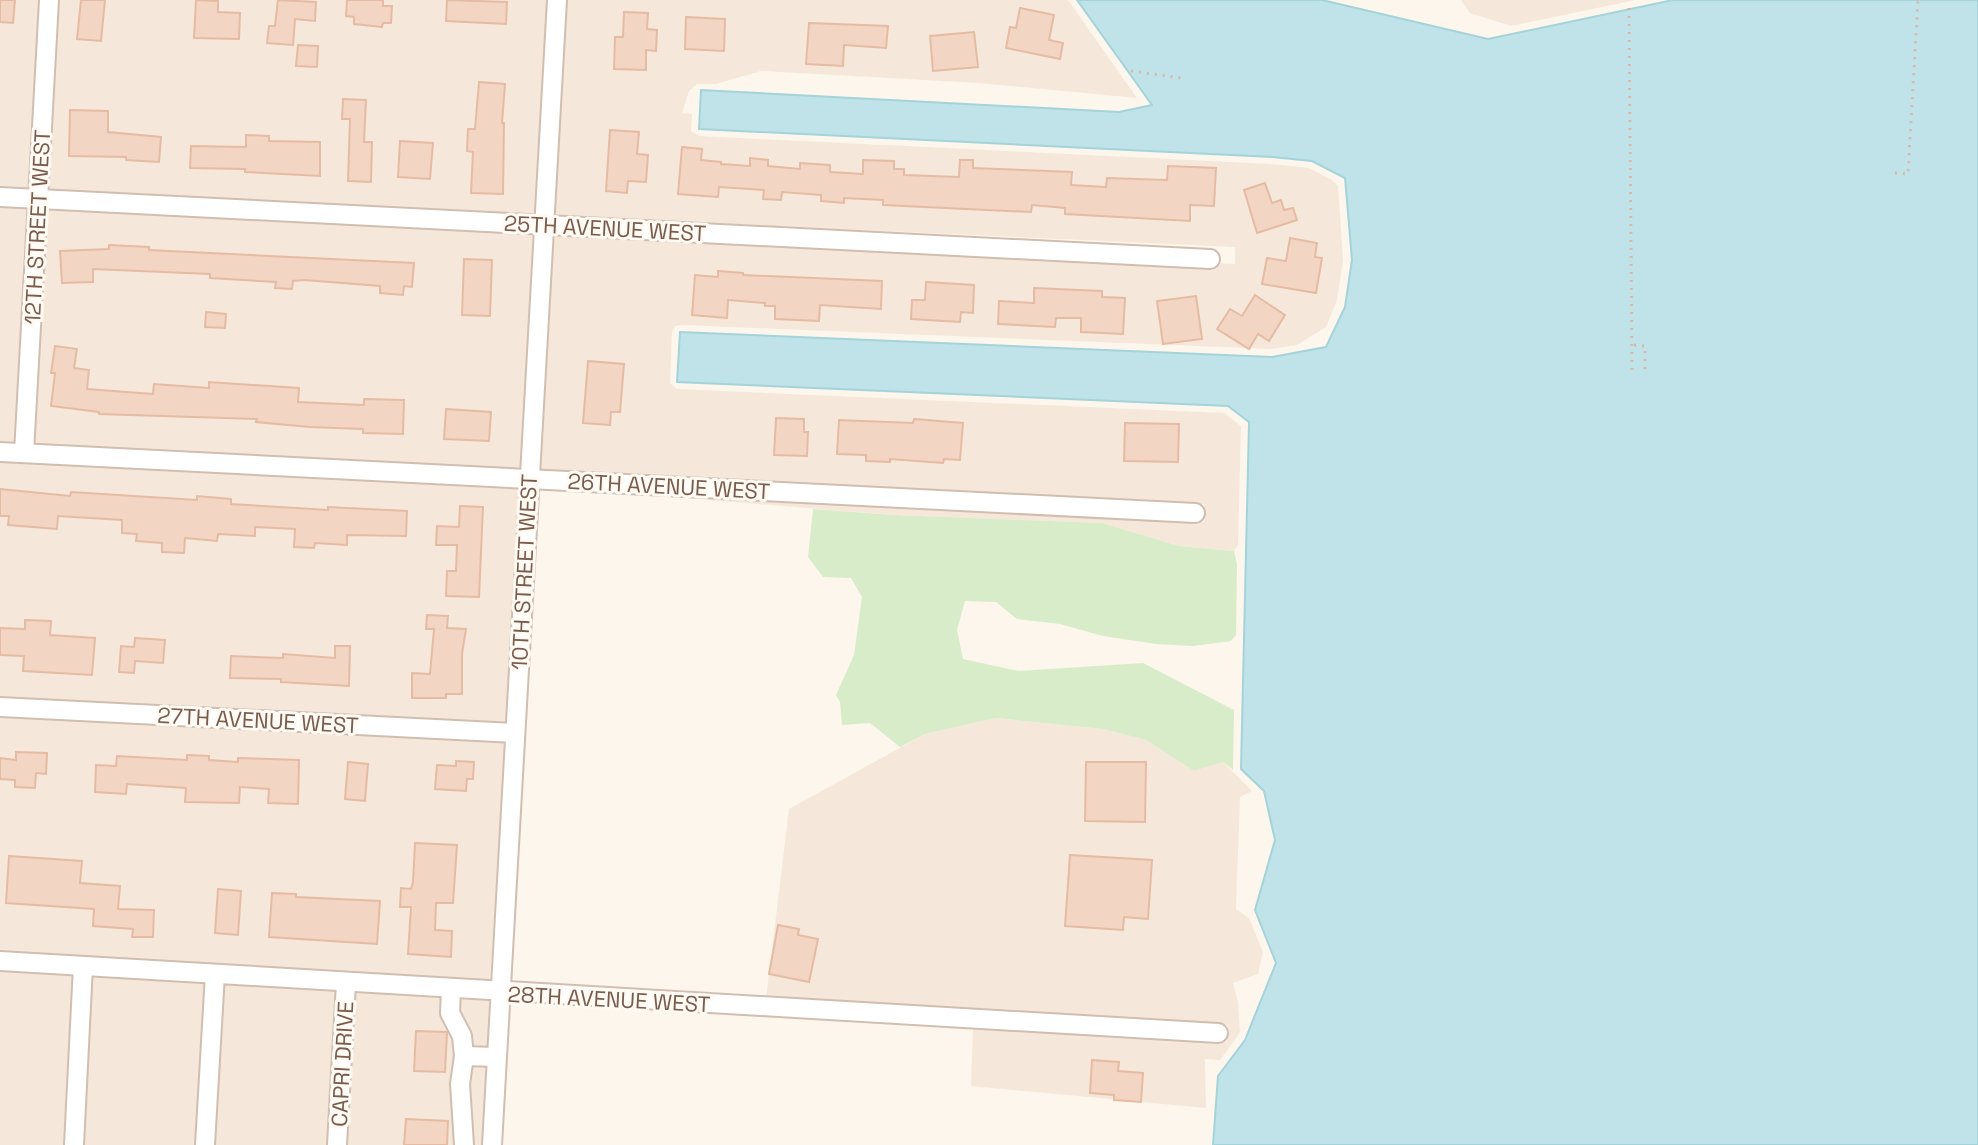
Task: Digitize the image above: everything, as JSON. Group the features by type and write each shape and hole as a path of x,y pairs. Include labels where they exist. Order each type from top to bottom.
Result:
{"street":[{"name":"12TH STREET WEST","path":"24,453 49,0"},
{"name":"10TH STREET WEST","path":"492,1145 557,0"},
{"name":"25TH AVENUE WEST","path":"0,197 1210,259"},
{"name":"26TH AVENUE WEST","path":"0,452 1195,513"},
{"name":"27TH AVENUE WEST","path":"0,707 515,733"},
{"name":"28TH AVENUE WEST","path":"0,961 1218,1033"},
{"path":"74,1145 83,966"},
{"path":"205,1145 215,974"},
{"name":"CAPRI DRIVE","path":"337,1145 346,983"},
{"path":"451,989 450,1013 462,1036 464,1056 460,1084 464,1145"},
{"path":"464,1056 496,1057"}],"path":[{"path":"1895,173 1908,174 1918,0"},
{"path":"1629,8 1632,370"},
{"path":"1131,71 1181,78"},
{"path":"1632,345 1645,346 1645,370"}],"shaded area":[{"path":"0,0 39,0 29,190 0,188"},
{"path":"59,0 547,0 536,215 48,191"},
{"path":"567,0 1068,0 1137,98 979,83 761,71 716,84 697,84 689,91 682,113 692,114 691,131 699,136 1271,164 1309,168 1332,180 1338,186 1343,260 1337,300 1326,327 1297,345 1271,349 681,325 675,326 672,332 670,383 677,389 1224,413 1241,426 1238,545 1234,551 1179,546 1102,523 894,515 586,490 1204,522 1204,504 540,471 554,234 1235,264 1235,247 555,216"},
{"path":"1461,0 1636,0 1511,26 1470,13"},
{"path":"0,206 28,207 14,444 0,443"},
{"path":"47,208 535,233 520,469 34,445"},
{"path":"0,461 519,487 506,724 0,698"},
{"path":"0,716 505,741 490,983 0,952"},
{"path":"994,718 1103,729 1146,740 1194,771 1223,762 1252,791 1240,797 1236,909 1249,918 1263,952 1258,974 1233,983 1240,1032 1220,1060 1205,1059 1206,1108 971,1086 973,1028 1227,1042 1228,1025 766,999 789,809 925,734"},
{"path":"0,969 73,974 64,1145 0,1145"},
{"path":"93,975 205,983 196,1145 83,1145"},
{"path":"224,984 336,991 327,1145 215,1145"},
{"path":"356,992 489,1001 482,1145 347,1145"}],"green space":[{"path":"813,509 1102,523 1179,546 1234,551 1237,564 1236,635 1231,641 1193,646 1103,636 1060,624 1017,619 996,602 965,601 957,630 963,659 1018,671 1143,663 1234,710 1233,770 1223,762 1194,771 1146,740 1103,729 995,718 925,734 900,747 870,723 842,725 840,702 836,695 854,655 862,597 851,578 823,577 808,557"}],"water":[{"path":"1077,0 1322,0 1488,39 1673,0 1978,0 1978,1145 1213,1145 1218,1076 1245,1040 1276,963 1255,910 1275,840 1264,791 1241,769 1249,422 1228,406 677,382 680,332 1272,357 1326,347 1345,307 1352,260 1345,178 1312,161 699,129 701,90 1119,112 1152,105"}],"building":[{"path":"0,0 15,0 13,23 0,22"},
{"path":"81,0 105,0 101,41 77,39"},
{"path":"196,0 218,1 218,12 240,13 239,39 194,38"},
{"path":"278,0 316,2 315,21 295,19 293,45 267,43 269,26 275,26"},
{"path":"347,0 383,0 383,6 392,6 391,23 383,23 382,27 354,24 354,17 346,16"},
{"path":"447,0 507,2 506,24 446,21"},
{"path":"1020,8 1054,15 1049,40 1063,43 1060,59 1006,48 1010,27 1016,28"},
{"path":"624,12 648,13 647,29 657,30 656,51 646,50 646,70 614,69 615,37 623,37"},
{"path":"686,17 725,19 724,51 685,49"},
{"path":"809,23 888,26 886,48 844,45 843,66 806,64"},
{"path":"974,32 978,67 933,71 930,36"},
{"path":"298,45 318,46 317,67 296,66"},
{"path":"479,82 505,84 503,194 471,193 473,152 467,151 468,129 475,129"},
{"path":"343,99 366,100 364,142 372,142 371,182 348,181 350,119 342,119"},
{"path":"70,110 108,111 108,132 161,137 159,162 126,160 126,157 69,156"},
{"path":"610,130 639,132 637,154 648,155 646,182 628,181 627,193 606,191"},
{"path":"246,135 269,136 269,141 320,142 320,176 190,168 191,146 246,147"},
{"path":"400,141 433,143 430,179 398,177"},
{"path":"682,147 702,149 701,160 721,164 750,166 750,158 768,160 768,166 800,169 800,163 830,165 830,172 863,174 863,160 894,161 894,169 904,169 904,175 959,177 960,160 973,160 973,168 1072,172 1071,185 1106,187 1107,178 1167,180 1168,166 1216,168 1214,206 1190,205 1190,221 1065,214 1065,208 1032,205 1031,212 883,205 883,200 844,198 844,203 821,201 821,195 782,192 781,200 763,199 764,190 719,187 718,197 678,194"},
{"path":"1265,183 1272,203 1281,200 1284,210 1293,208 1297,220 1257,233 1244,190"},
{"path":"1290,238 1317,243 1315,257 1322,258 1316,293 1262,284 1267,258 1286,261"},
{"path":"109,245 149,247 149,250 414,263 412,287 404,286 403,295 380,293 380,286 304,280 293,281 292,289 275,288 276,282 210,278 210,274 93,269 93,282 62,283 60,251 109,249"},
{"path":"464,259 492,260 490,316 462,315"},
{"path":"718,271 743,275 882,281 881,309 820,305 819,321 775,319 775,306 728,300 727,318 692,315 695,275 718,277"},
{"path":"926,282 974,285 973,313 961,312 960,322 911,319 912,300 925,300"},
{"path":"1034,288 1102,291 1102,297 1125,298 1123,334 1081,332 1081,318 1056,318 1055,327 998,324 999,301 1034,303"},
{"path":"1255,295 1285,315 1269,341 1258,334 1249,349 1217,329 1230,309 1242,316"},
{"path":"1196,296 1202,339 1163,344 1157,301"},
{"path":"206,312 226,314 225,328 205,327"},
{"path":"55,346 77,349 74,368 89,370 87,389 153,394 154,384 209,388 209,382 299,388 298,402 364,405 364,399 404,400 403,434 256,422 257,419 99,414 51,406"},
{"path":"588,361 624,364 620,412 611,412 610,425 583,423"},
{"path":"446,409 491,412 489,441 444,439"},
{"path":"776,418 804,419 804,432 808,432 807,456 774,455"},
{"path":"914,419 963,423 960,460 944,459 943,463 890,459 890,462 866,461 866,455 837,454 839,420 913,423"},
{"path":"1125,423 1179,424 1178,462 1124,461"},
{"path":"0,489 70,496 71,492 197,500 197,496 231,499 231,504 407,511 406,536 347,535 347,545 315,543 314,548 294,547 295,529 255,527 255,536 218,534 217,541 185,538 184,553 162,552 162,543 136,541 137,534 122,533 122,520 58,516 57,529 8,525 9,516 0,516"},
{"path":"460,506 483,507 479,597 446,596 447,571 456,571 457,545 436,545 437,526 459,527"},
{"path":"427,615 448,616 447,628 466,629 462,654 462,694 446,694 446,698 412,698 412,673 430,674 434,629 426,629"},
{"path":"25,620 51,621 50,635 95,638 92,675 23,671 24,656 0,655 0,628 25,629"},
{"path":"135,638 165,640 163,663 135,661 134,673 119,672 121,646 134,647"},
{"path":"335,646 350,646 349,686 281,682 281,679 230,678 231,656 283,658 283,654 335,658"},
{"path":"16,752 47,753 46,774 36,773 35,788 15,787 15,780 0,779 0,758 16,760"},
{"path":"187,755 238,762 238,758 299,760 298,804 268,803 269,789 240,787 239,803 185,802 186,788 127,784 126,794 95,792 96,765 116,766 117,756 187,760"},
{"path":"456,761 474,762 473,779 467,779 466,791 435,789 437,765 456,766"},
{"path":"348,762 368,764 365,801 345,799"},
{"path":"1086,762 1146,762 1145,822 1085,821"},
{"path":"415,843 457,845 453,903 436,903 435,930 452,931 451,957 408,954 411,907 400,907 401,888 411,889"},
{"path":"1070,855 1152,860 1148,919 1124,917 1123,930 1065,926"},
{"path":"9,856 82,861 80,883 120,886 118,909 154,910 153,937 132,937 133,929 93,926 94,909 6,903"},
{"path":"218,889 241,891 238,935 215,933"},
{"path":"272,893 380,901 377,944 269,937"},
{"path":"778,925 799,929 798,935 818,939 809,982 769,974"},
{"path":"416,1031 447,1032 445,1072 414,1071"},
{"path":"1092,1060 1119,1062 1118,1071 1143,1073 1141,1102 1114,1100 1114,1095 1090,1093"},
{"path":"406,1119 448,1121 447,1145 404,1145"}]}
